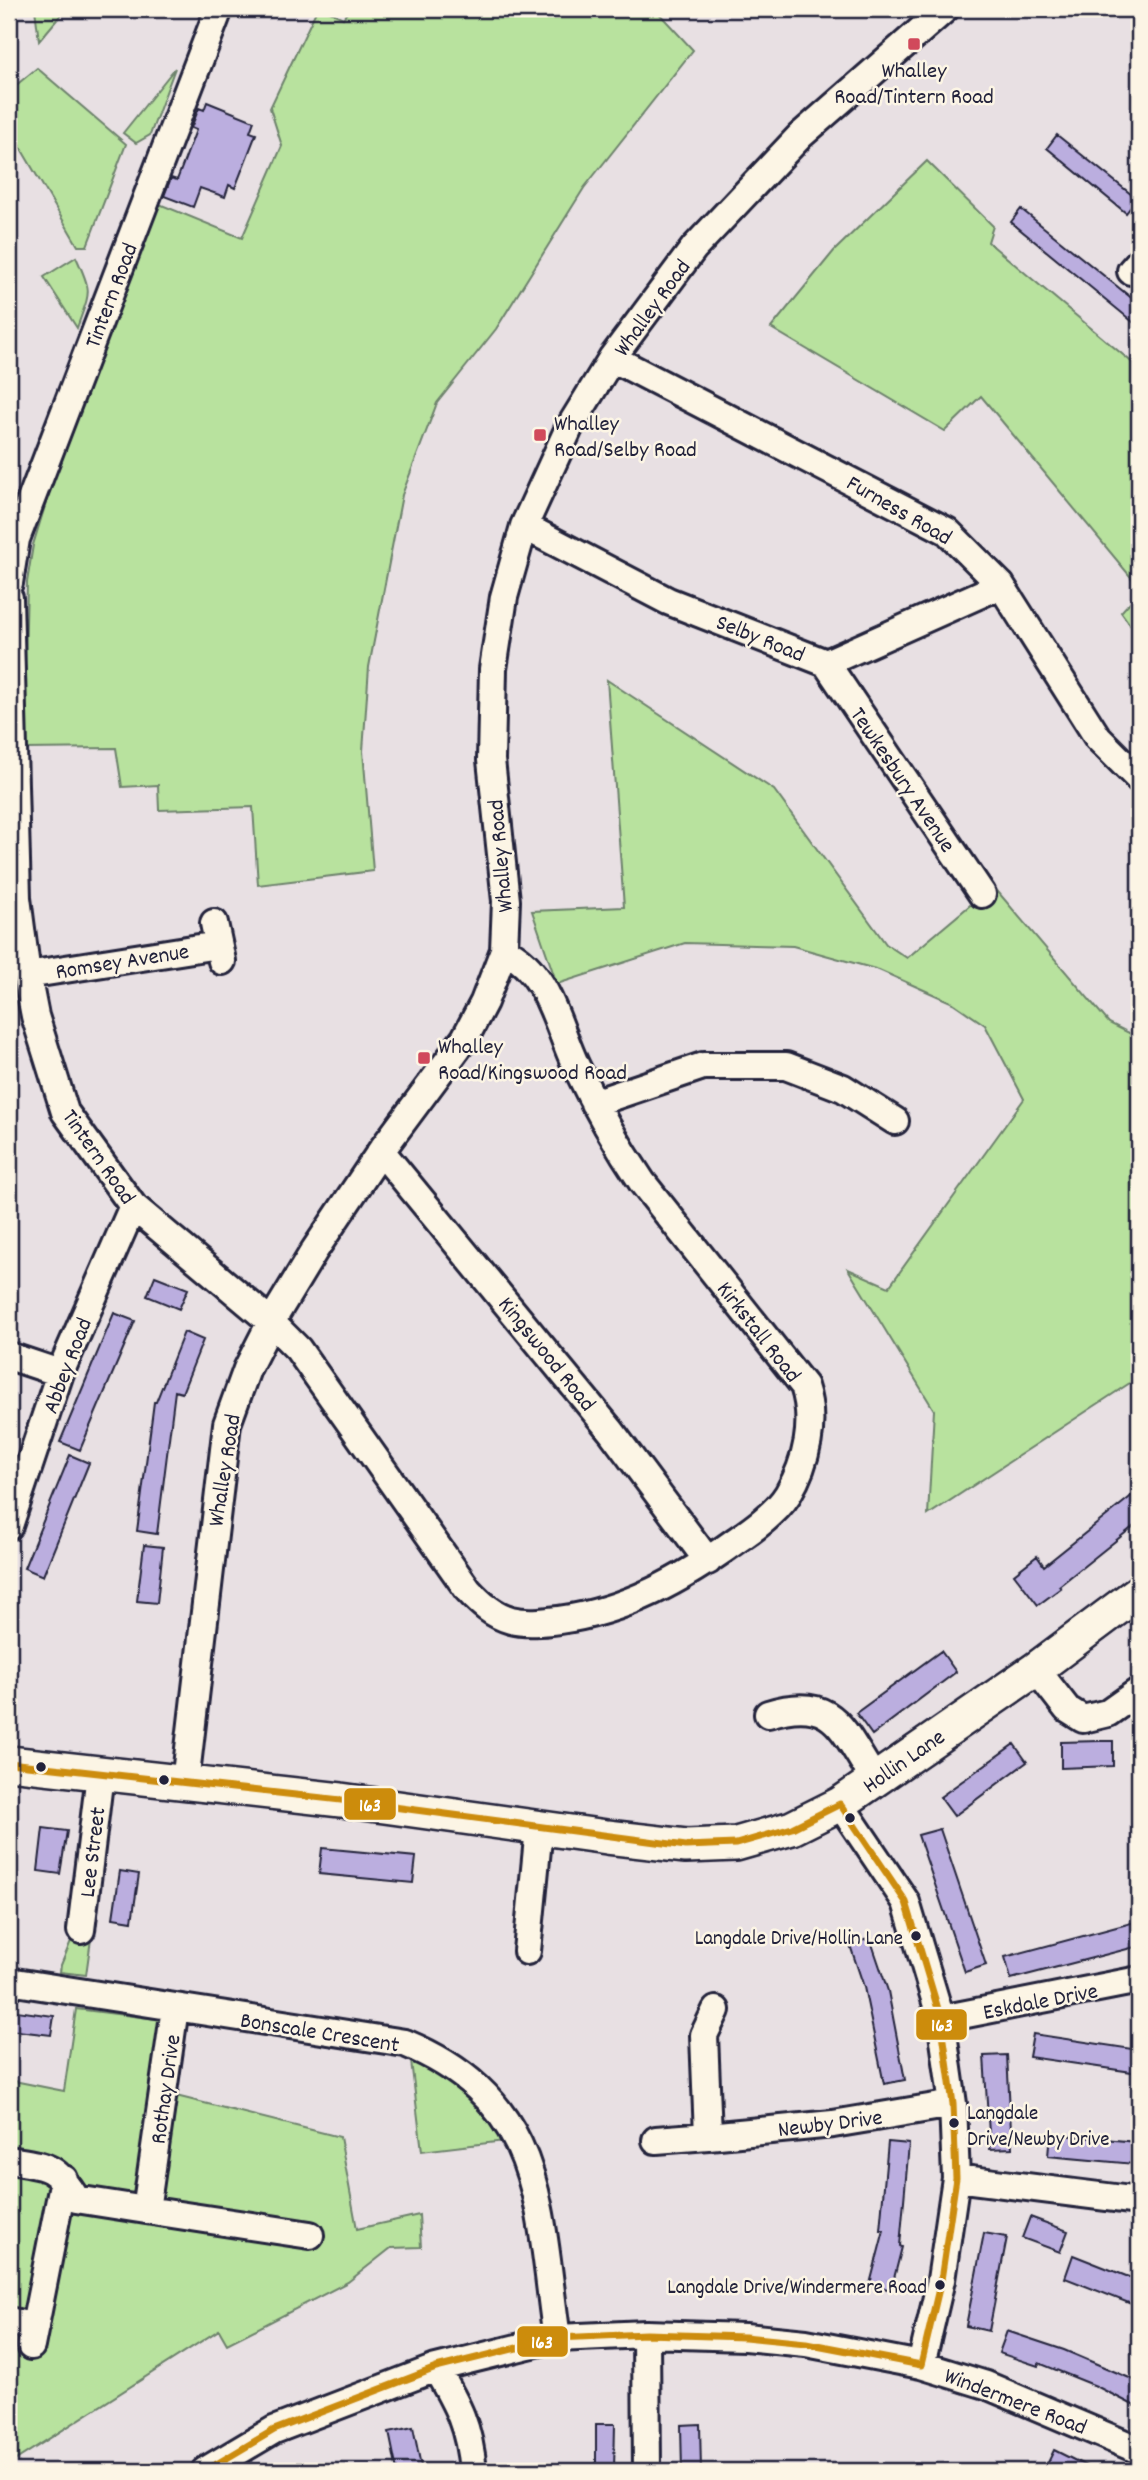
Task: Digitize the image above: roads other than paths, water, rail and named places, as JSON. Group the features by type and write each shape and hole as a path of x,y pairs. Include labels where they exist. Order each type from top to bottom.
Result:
{"main road":[{"name":"Hollin Lane","path":"9,1763 341,1800 686,1846 736,1844 792,1828 840,1804 1036,1669 1139,1592"}],"street":[{"name":"Tintern Road","path":"9,583 16,539 219,9"},
{"name":"Whalley Road","path":"185,1783 227,1424 247,1369 271,1322 314,1251 381,1151 465,1038 484,1003 504,950 506,901 491,760 493,669 504,597 524,526 569,428 612,358 694,247 800,135 944,9"},
{"name":"Furness Road","path":"612,358 947,531 1001,585 1098,738 1139,779"},
{"name":"Selby Road","path":"524,526 668,601 826,663 1001,585"},
{"name":"Tintern Road","path":"9,598 13,898 35,1016 65,1112 133,1206 271,1322"},
{"name":"Tewkesbury Avenue","path":"826,663 982,894"},
{"name":"Romsey Avenue","path":"27,975 218,943"},
{"name":"Kirkstall Road","path":"271,1322 310,1364 468,1590 479,1603 495,1614 512,1620 538,1622 596,1613 643,1597 708,1561 752,1530 787,1496 807,1448 809,1402 804,1386 624,1156 594,1103 561,1034 550,999 524,961 504,950"},
{"path":"594,1103 703,1066 786,1066 843,1088 895,1121"},
{"name":"Kingswood Road","path":"381,1151 611,1431 708,1561"},
{"name":"Abbey Road","path":"9,1525 60,1373 133,1206"},
{"path":"9,1356 60,1373"},
{"path":"1036,1669 1067,1709 1083,1719 1108,1713 1139,1691"},
{"path":"768,1714 797,1707 822,1711 834,1718 874,1780"},
{"name":"Lee Street","path":"81,1930 100,1774"},
{"path":"840,1804 906,1902 941,2019 953,2104 956,2178 941,2280 921,2365"},
{"path":"527,1951 539,1828"},
{"name":"Eskdale Drive","path":"941,2019 1139,1980"},
{"name":"Bonscale Crescent","path":"9,1981 405,2043 437,2056 467,2077 489,2098 507,2122 530,2168 536,2192 557,2338"},
{"name":"Rothay Drive","path":"146,2210 175,2008"},
{"path":"708,2136 704,2035 716,2010"},
{"name":"Newby Drive","path":"656,2140 833,2124 953,2104"},
{"path":"9,2160 46,2166 64,2179 76,2199 310,2235"},
{"path":"956,2178 1139,2201"},
{"path":"9,2321 33,2336 64,2179"},
{"path":"646,2334 647,2471"},
{"name":"Windermere Road","path":"205,2471 274,2430 436,2368 557,2338 646,2334 745,2337 806,2343 921,2365 986,2385 1139,2450"},
{"path":"436,2368 461,2411 471,2441 473,2471"}],"place":[{"name":"Whalley Road/Tintern Road","path":"914,44"},
{"name":"Whalley Road/Selby Road","path":"540,435"},
{"name":"Whalley Road/Kingswood Road","path":"424,1058"},
{"name":"Langdale Drive/Hollin Lane","path":"916,1936"},
{"name":"Langdale Drive/Newby Drive","path":"954,2123"},
{"name":"Langdale Drive/Windermere Road","path":"940,2285"}]}
